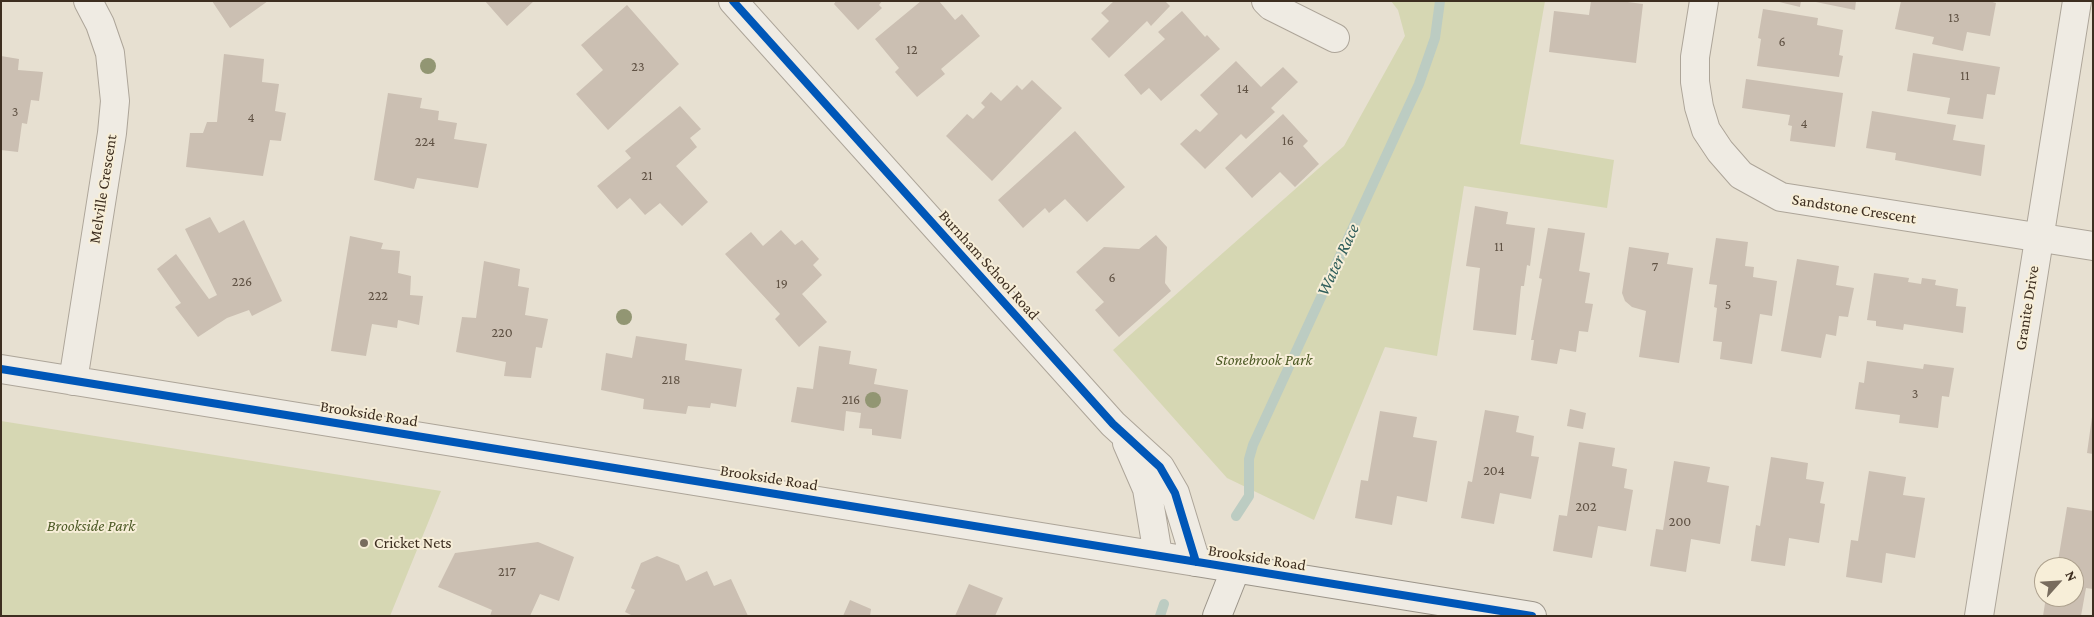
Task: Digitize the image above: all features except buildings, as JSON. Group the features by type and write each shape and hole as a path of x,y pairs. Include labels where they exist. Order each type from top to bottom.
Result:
{"street":[{"name":"Melville Crescent","path":"72,381 112,134 115,100 110,53 100,24 88,1"},
{"name":"Burnham School Road","path":"733,1 1123,435 1155,461 1169,480 1177,498 1196,562"},
{"path":"1266,1 1271,6 1335,38"},
{"name":"Sandstone Crescent","path":"1704,1 1695,57 1695,82 1699,107 1711,137 1720,151 1741,175 1781,197 2093,246"},
{"name":"Granite Drive","path":"1979,616 2076,1"},
{"name":"Brookside Road","path":"1,369 1532,616"},
{"name":"Burnham School Road","path":"1123,435 1139,467 1147,489 1158,556"},
{"path":"1217,616 1236,568"}],"green space":[{"name":"Stonebrook Park","path":"1391,1 1545,1 1520,144 1614,160 1607,208 1464,186 1437,356 1385,347 1314,520 1227,478 1113,350 1344,146 1405,36 1398,10"},
{"name":"Brookside Park","path":"1,421 441,491 390,616 1,616"}],"waterway":[{"name":"Water Race","path":"1236,516 1249,496 1249,459 1253,445 1419,84 1435,38 1440,1"},
{"name":"Water Race","path":"1160,616 1164,604"}],"cycle path":[{"path":"733,1 1113,424 1160,467 1175,493 1196,562"},
{"path":"1,369 1532,616"}],"place":[{"name":"Cricket Nets","path":"364,543"}]}
